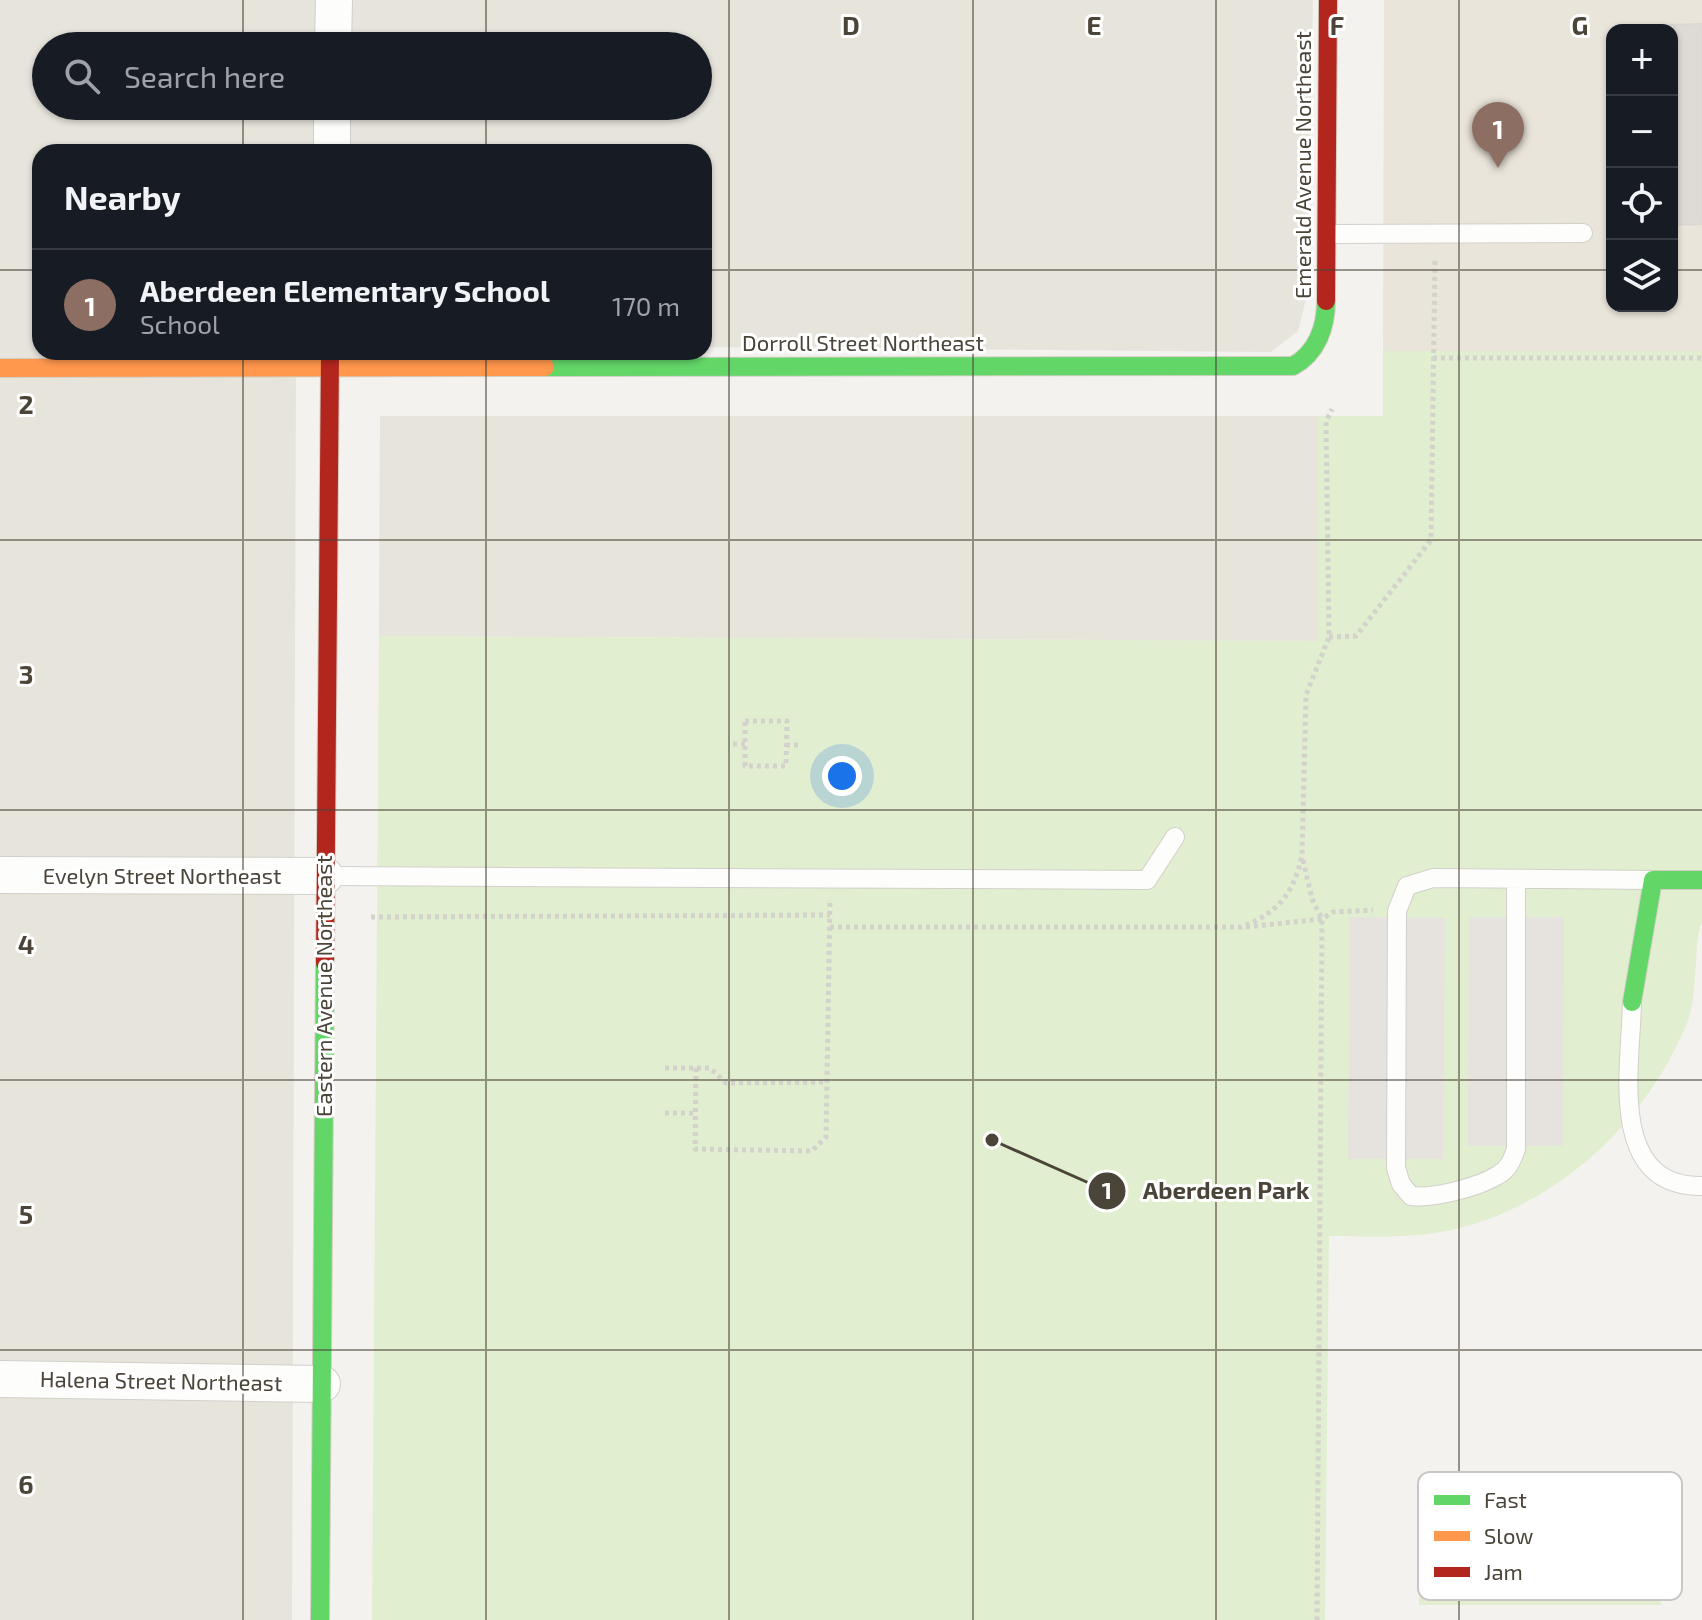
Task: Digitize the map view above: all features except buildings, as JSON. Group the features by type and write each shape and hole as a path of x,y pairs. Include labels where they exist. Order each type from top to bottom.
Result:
{"street":[{"path":"333,32 334,0"},
{"name":"Emerald Avenue Northeast","path":"1293,366 1310,356 1321,334 1328,284 1328,0"},
{"path":"332,120 332,144"},
{"name":"Dorroll Street Northeast","path":"0,368 330,360 1293,366"},
{"name":"Eastern Avenue Northeast","path":"320,1620 330,360"},
{"name":"Evelyn Street Northeast","path":"0,875 325,876"},
{"path":"1632,1002 1653,880 1702,880"},
{"name":"Halena Street Northeast","path":"0,1379 322,1384"}],"lane":[{"path":"1329,234 1583,233"},
{"path":"325,876 1147,880 1175,837"},
{"path":"1516,879 1516,1149 1510,1165 1497,1176 1428,1199 1411,1196 1401,1184 1396,1168 1397,911 1407,886 1419,880 1516,879 1653,880"},
{"path":"1632,1002 1631,1120 1634,1144 1647,1166 1667,1179 1702,1186"}],"path":[{"path":"1329,637 1356,636 1431,540 1435,233"},
{"path":"1433,358 1702,358"},
{"path":"1241,927 1264,918 1284,902 1297,880 1302,855 1306,695 1329,637 1326,422 1332,409"},
{"path":"745,721 787,721 786,745 786,766 745,766 745,721"},
{"path":"733,744 745,744"},
{"path":"786,745 798,745"},
{"path":"1302,855 1312,899 1322,919 1317,1620"},
{"path":"696,1068 695,1149 812,1151 826,1137 830,880"},
{"path":"830,927 1241,927 1322,919 1333,912 1397,911"},
{"path":"371,917 830,915"},
{"path":"665,1068 710,1068 726,1083 826,1082"},
{"path":"665,1113 696,1113"}],"shaded area":[{"path":"0,0 1313,0 1307,295 1298,331 1271,352 712,347 712,144 32,144 32,360 296,360 292,1620 0,1620"},
{"path":"1384,0 1702,0 1702,351 1383,351"},
{"path":"380,416 1318,416 1319,641 379,636"},
{"path":"1350,917 1445,918 1443,1159 1348,1159"},
{"path":"1469,917 1564,917 1563,1146 1468,1146"}],"green space":[{"path":"1383,351 1702,351 1702,922 1687,1023 1647,1095 1621,1128 1591,1157 1523,1204 1486,1220 1417,1235 1329,1236 1325,1620 372,1620 379,636 1318,641 1318,416 1383,416"},
{"path":"1419,1600 1661,1600 1661,1605 1419,1605"}],"traffic: fast":[{"path":"545,367 1293,366 1314,347 1324,320 1326,301"},
{"path":"1632,1002 1653,880 1702,880"},
{"path":"320,1620 325,963"}],"traffic: slow":[{"path":"0,368 545,367"}],"traffic: jam":[{"path":"1326,301 1328,0"},
{"path":"325,963 330,360"}],"place":[{"name":"Aberdeen Elementary School","path":"1498,168"},
{"name":"Aberdeen Park","path":"992,1140"}]}
